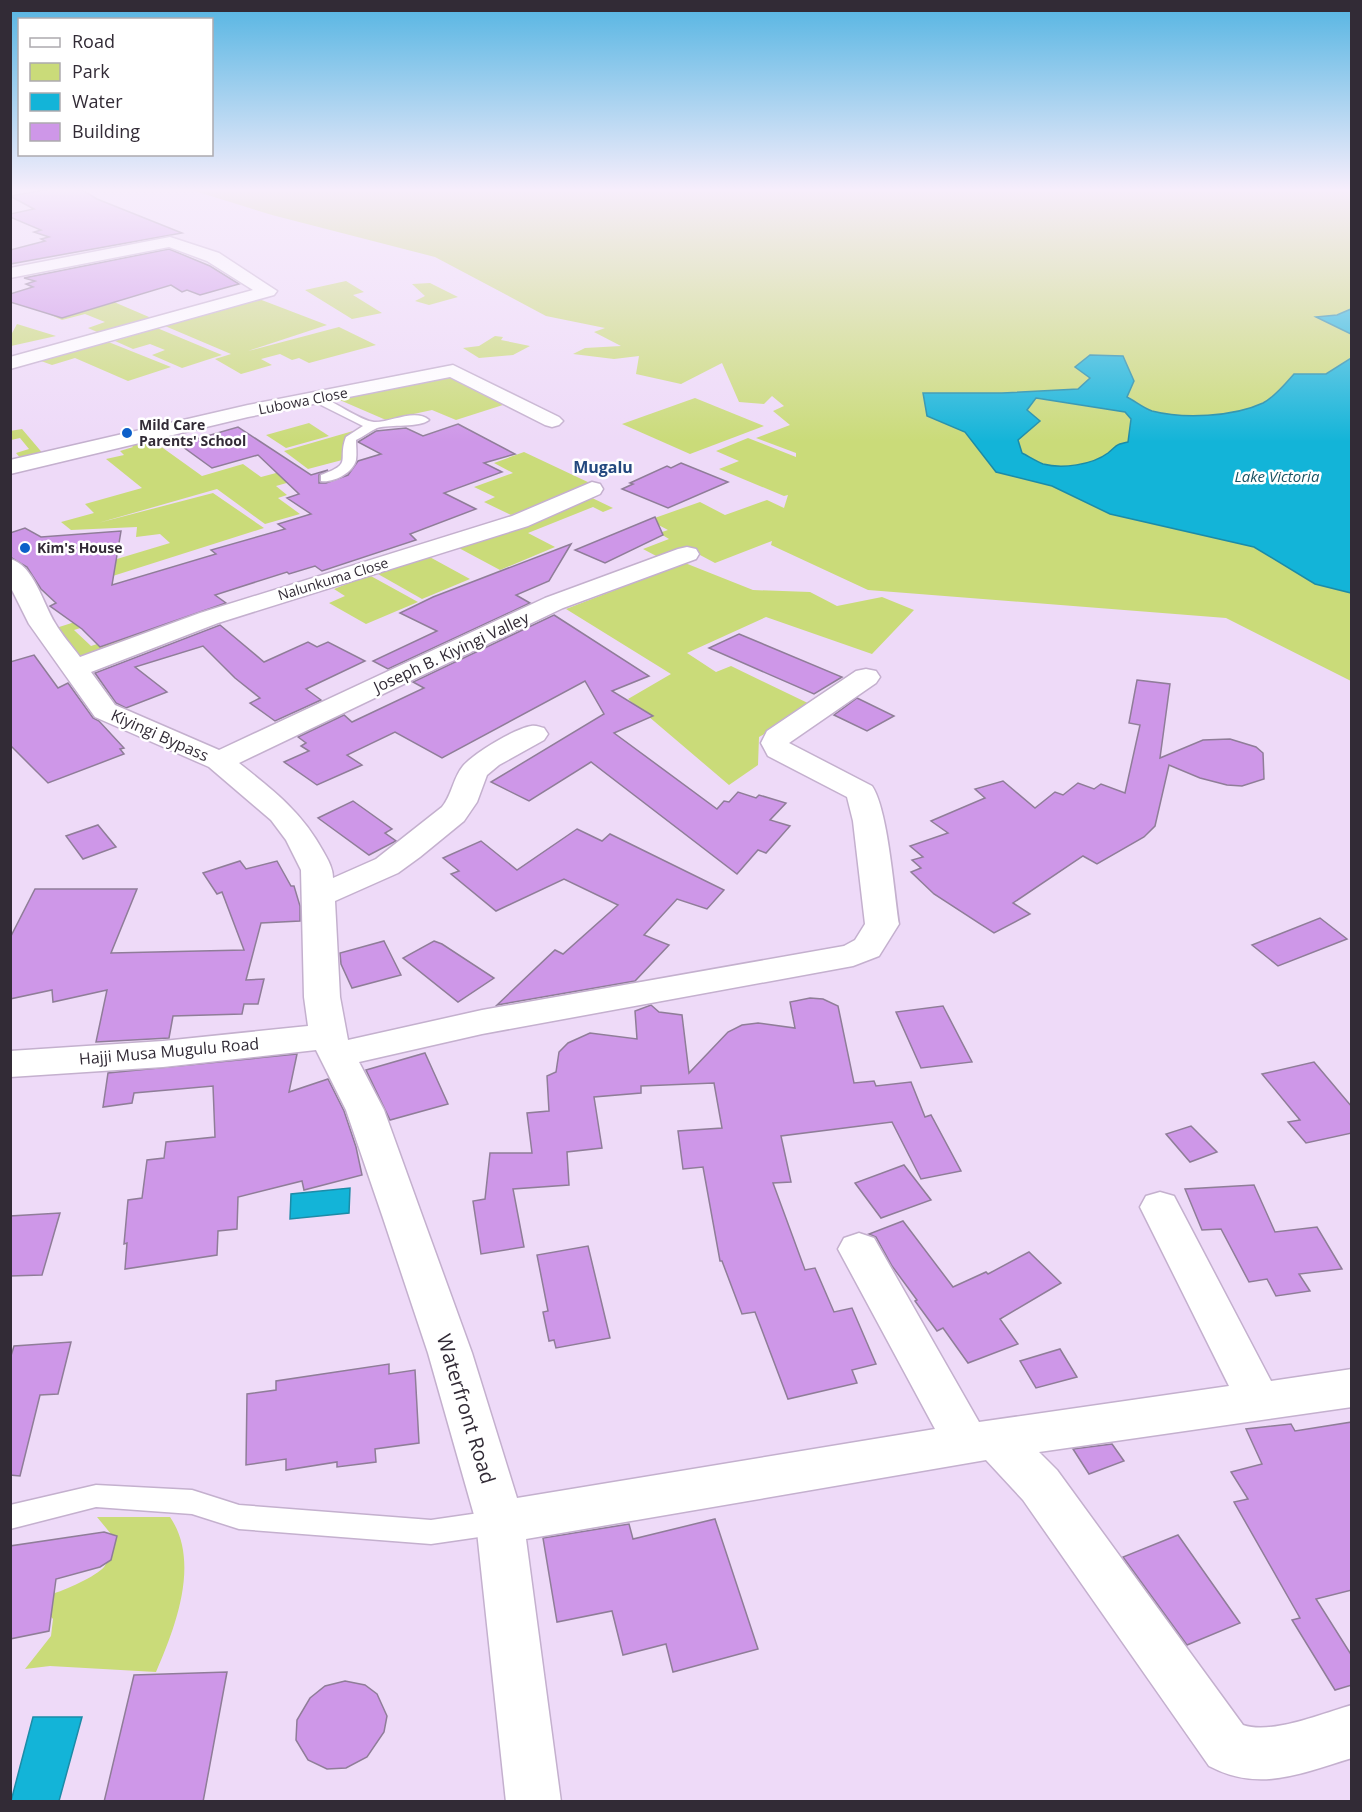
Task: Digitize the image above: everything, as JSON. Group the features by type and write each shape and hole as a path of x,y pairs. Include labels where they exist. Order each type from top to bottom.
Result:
{"street":[{"path":"10,363 268,291 238,273"},
{"name":"Lubowa Close","path":"10,467 248,411 453,371 552,421"},
{"name":"Nalunkuma Close","path":"74,669 209,618 520,521 592,489"},
{"name":"Joseph B. Kiyingi Valley","path":"219,761 554,603 687,554"},
{"name":"Kiyingi Bypass","path":"10,566 18,576 42,624 105,711 219,761 282,813 301,839 317,870 322,997 333,1045"},
{"name":"Hajji Musa Mugulu Road","path":"10,1064 333,1045 482,1022 853,955 867,948 882,924 868,821 861,792 778,750 775,743 777,737 866,677"},
{"path":"319,896 366,877 387,866 409,850 453,814 462,802 474,771 489,759 534,734"},
{"name":"Waterfront Road","path":"333,1045 365,1110 404,1218 450,1353 500,1522 534,1802"},
{"path":"1160,1207 1259,1402"},
{"path":"859,1250 981,1441 1040,1485 1218,1737 1230,1749 1249,1755 1267,1754 1352,1731"},
{"path":"500,1522 981,1441 1352,1388"}],"lane":[{"path":"315,398 372,426"},
{"path":"326,478 341,472 350,462 350,439 372,426 397,421 423,420"},
{"path":"10,1517 96,1496 192,1502 238,1517 431,1532 500,1522"}],"green space":[{"path":"464,273 1351,273 1351,309 1337,315 1318,318 1351,334 1351,358 1326,374 1294,374 1268,400 1251,408 1223,414 1193,416 1152,411 1127,396 1122,356 1090,355 1075,367 1090,378 1078,389 1002,393 924,393 994,460 996,472 1052,486 1110,514 1254,547 1315,584 1351,593 1351,681 1226,618 868,590 771,545 772,541 715,563 687,548 660,558 643,549 669,539 659,533 668,530 649,520 700,502 725,515 767,500 784,508 788,495 784,496 719,469 739,461 716,451 748,438 796,457 796,453 756,438 790,425 773,411 784,406 772,396 764,404 739,402 722,363 681,384 636,374 639,356 614,359 573,354 585,348 621,346 594,332 605,328 546,316"},
{"path":"346,281 364,292 353,295 382,313 352,319 305,290"},
{"path":"430,283 458,297 429,305 415,301 425,296 412,284"},
{"path":"107,299 156,320 104,335 88,328 105,322 85,314 62,320 51,315"},
{"path":"259,299 327,325 248,351 339,327 376,345 309,363 299,358 292,360 280,354 261,359 272,365 241,374 215,359 231,354 165,326"},
{"path":"17,324 56,336 11,346 11,335"},
{"path":"157,328 222,355 182,368 152,355 165,350 150,344 133,349 115,341"},
{"path":"495,336 503,337 501,340 530,346 513,355 479,358 463,348 479,346"},
{"path":"106,341 171,367 128,381 75,358 52,365 41,361"},
{"path":"450,374 506,404 456,420 432,410 386,420 335,398"},
{"path":"695,398 764,426 690,454 622,424"},
{"path":"1036,398 1125,412 1131,419 1128,442 1118,445 1094,461 1068,466 1051,466 1040,463 1022,453 1018,440 1040,421 1027,410"},
{"path":"309,423 329,436 286,448 266,435"},
{"path":"22,429 45,456 23,461 16,453 29,449 20,438 11,440 10,431"},
{"path":"353,431 355,433 346,459 308,469 284,451"},
{"path":"149,438 202,476 243,464 261,477 295,468 308,477 276,486 287,495 278,498 300,514 265,524 217,489 98,523 213,493 264,528 75,588 67,574 170,543 160,534 136,537 137,527 71,530 61,522 94,513 85,504 142,488 106,459 124,455 120,451 133,447 129,443"},
{"path":"524,452 592,484 511,515 484,502 495,497 474,487 513,473 494,463"},
{"path":"588,496 613,508 603,512 593,507 528,533 555,547 500,570 457,547"},
{"path":"426,555 470,579 422,599 378,574"},
{"path":"685,563 753,590 810,592 837,606 882,597 914,610 872,654 766,617 687,653 716,672 731,666 814,706 759,737 758,765 729,785 628,699 671,674 566,609"},
{"path":"369,575 418,602 366,624 329,603 345,596 334,589"},
{"path":"97,615 103,621 74,630 91,646 164,622 173,629 66,664 37,634"},
{"path":"97,1517 170,1517 179,1535 184,1554 182,1595 171,1636 156,1672 50,1666 25,1669 51,1636 53,1619 43,1608 52,1594 87,1579 100,1571 108,1560 111,1534"}],"water":[{"path":"1351,309 1351,334 1316,317 1337,315"},
{"name":"Lake Victoria","path":"1090,355 1123,356 1134,381 1127,397 1152,411 1193,416 1223,414 1251,408 1268,400 1294,374 1326,374 1351,358 1351,593 1315,584 1254,547 1110,514 1052,486 996,472 965,432 927,416 923,393 1002,393 1078,389 1090,378 1075,367","holes":["1036,398 1125,412 1131,419 1128,442 1118,445 1094,460 1077,465 1059,466 1043,464 1022,453 1018,440 1040,421 1027,410"]},
{"path":"350,1188 349,1213 290,1219 291,1194"},
{"path":"33,1717 82,1717 59,1801 11,1801"}],"building":[{"path":"51,273 221,273 239,284 200,295 187,290 182,292 171,285 62,318 10,302 10,294 33,287 26,284 35,281 24,278"},
{"path":"458,424 515,454 484,463 502,472 444,493 476,509 410,534 416,540 322,571 315,566 289,574 287,572 215,595 226,603 100,647 82,629 50,606 56,603 41,589 27,567 10,557 10,533 25,528 41,537 121,531 112,585 216,554 211,550 285,529 278,524 311,514 287,498 299,494 258,455 212,468 179,444 238,427 311,475 328,470 319,475 319,483 326,483 348,475 358,461 381,454 358,442 376,431 406,428 423,436"},
{"path":"681,463 728,482 668,508 622,489 667,466 671,468"},
{"path":"655,517 663,535 605,563 575,550"},
{"path":"571,544 549,581 516,595 530,603 388,669 373,661 437,631 400,613 433,597"},
{"path":"554,615 649,676 612,691 653,716 614,733 717,809 724,801 729,802 738,792 756,798 759,795 786,803 770,820 790,826 766,853 758,850 737,874 591,762 529,801 491,782 604,714 585,681 442,758 395,732 347,755 362,765 317,785 284,762 309,751 301,746 306,743 298,737 344,715 352,722 424,688 413,682"},
{"path":"220,625 264,662 308,642 317,647 328,642 365,661 306,689 321,700 275,721 250,703 260,698 235,678 203,646 135,667 167,692 126,708 116,703 95,673"},
{"path":"739,634 842,677 814,694 709,648"},
{"path":"34,655 58,688 68,683 93,718 99,721 124,748 120,749 124,754 48,783 10,745 10,662"},
{"path":"1137,680 1170,684 1160,758 1203,740 1230,739 1256,747 1263,753 1264,779 1242,786 1227,785 1200,778 1169,765 1155,826 1144,837 1097,864 1083,856 1013,903 1030,914 994,933 934,894 911,872 921,868 912,860 923,857 910,846 948,833 931,821 985,798 975,789 1003,781 1035,808 1055,792 1063,795 1078,783 1094,789 1101,784 1125,793 1140,725 1129,723"},
{"path":"857,698 894,716 867,731 834,715"},
{"path":"353,801 392,829 385,833 396,841 369,855 318,818"},
{"path":"98,825 116,847 83,859 66,836"},
{"path":"577,829 602,841 610,834 724,890 707,909 677,899 644,935 669,945 635,981 497,1005 555,950 563,954 618,905 564,879 496,911 451,874 459,871 443,858 481,841 517,870"},
{"path":"240,861 246,869 277,861 291,886 294,886 300,906 300,921 261,923 246,980 264,979 258,1004 244,1004 242,1014 173,1016 169,1038 96,1042 107,990 53,1002 52,990 10,999 10,938 35,889 137,889 111,953 244,950 222,892 217,894 203,873"},
{"path":"1320,918 1347,939 1278,966 1252,945"},
{"path":"384,941 401,975 352,988 341,964 340,953"},
{"path":"434,941 494,978 458,1002 403,958"},
{"path":"810,998 823,999 838,1006 854,1083 874,1081 876,1086 911,1082 925,1117 931,1115 961,1171 921,1179 892,1122 781,1136 791,1182 773,1183 805,1270 815,1268 834,1312 852,1308 876,1364 852,1370 857,1383 788,1399 755,1312 742,1314 722,1261 720,1261 703,1167 683,1169 678,1131 722,1128 714,1083 641,1086 641,1093 594,1097 602,1148 567,1152 569,1185 513,1189 524,1247 481,1254 473,1201 485,1199 490,1153 532,1153 527,1113 549,1111 547,1076 556,1072 559,1052 568,1043 590,1033 637,1039 635,1011 651,1005 659,1012 682,1015 689,1073 728,1032 742,1025 758,1023 795,1028 790,1002"},
{"path":"943,1006 972,1062 921,1068 896,1012"},
{"path":"425,1053 448,1104 390,1120 366,1070"},
{"path":"297,1054 289,1092 328,1079 344,1111 356,1147 362,1175 304,1190 302,1181 238,1197 237,1229 218,1231 217,1255 125,1269 127,1243 124,1244 128,1200 142,1198 147,1160 164,1158 166,1142 215,1137 213,1086 134,1093 132,1103 103,1107 108,1073"},
{"path":"1314,1062 1352,1107 1352,1133 1306,1143 1288,1122 1300,1120 1262,1074"},
{"path":"1191,1126 1217,1152 1190,1162 1166,1134"},
{"path":"904,1165 931,1200 881,1218 855,1183"},
{"path":"1254,1185 1275,1232 1317,1227 1342,1269 1299,1274 1310,1291 1276,1296 1267,1279 1249,1282 1221,1229 1202,1230 1185,1189"},
{"path":"60,1213 42,1275 10,1276 10,1216"},
{"path":"903,1221 953,1287 986,1272 988,1274 1029,1252 1061,1283 1000,1319 1018,1344 968,1363 943,1328 937,1331 892,1266 876,1237 869,1234"},
{"path":"588,1246 610,1338 556,1348 554,1340 549,1341 543,1312 548,1311 537,1255"},
{"path":"71,1342 58,1394 40,1395 20,1476 10,1475 10,1359 14,1346"},
{"path":"1060,1349 1077,1377 1036,1388 1020,1361"},
{"path":"389,1364 389,1374 415,1370 419,1443 375,1449 376,1462 337,1467 337,1462 286,1470 286,1459 246,1465 247,1394 276,1390 276,1381"},
{"path":"1352,1422 1352,1590 1316,1599 1352,1656 1352,1685 1335,1690 1292,1620 1300,1618 1234,1502 1248,1499 1231,1472 1262,1464 1246,1429 1291,1424 1295,1431"},
{"path":"1112,1444 1124,1461 1089,1474 1073,1449"},
{"path":"715,1519 758,1649 673,1672 666,1644 623,1655 612,1611 557,1622 543,1538 629,1524 633,1539"},
{"path":"104,1532 117,1536 111,1560 100,1567 56,1579 49,1631 10,1639 10,1546"},
{"path":"1178,1535 1240,1623 1187,1645 1123,1557"},
{"path":"227,1672 203,1802 104,1802 134,1675"},
{"path":"345,1681 365,1685 377,1694 387,1716 384,1732 367,1757 346,1768 327,1769 308,1760 296,1740 297,1720 310,1698 325,1686"}],"place":[{"name":"Mild Care Parents' School","path":"127,433"},
{"name":"Kim's House","path":"25,548"}],"district":[{"name":"Mugalu","path":"603,467"}]}
